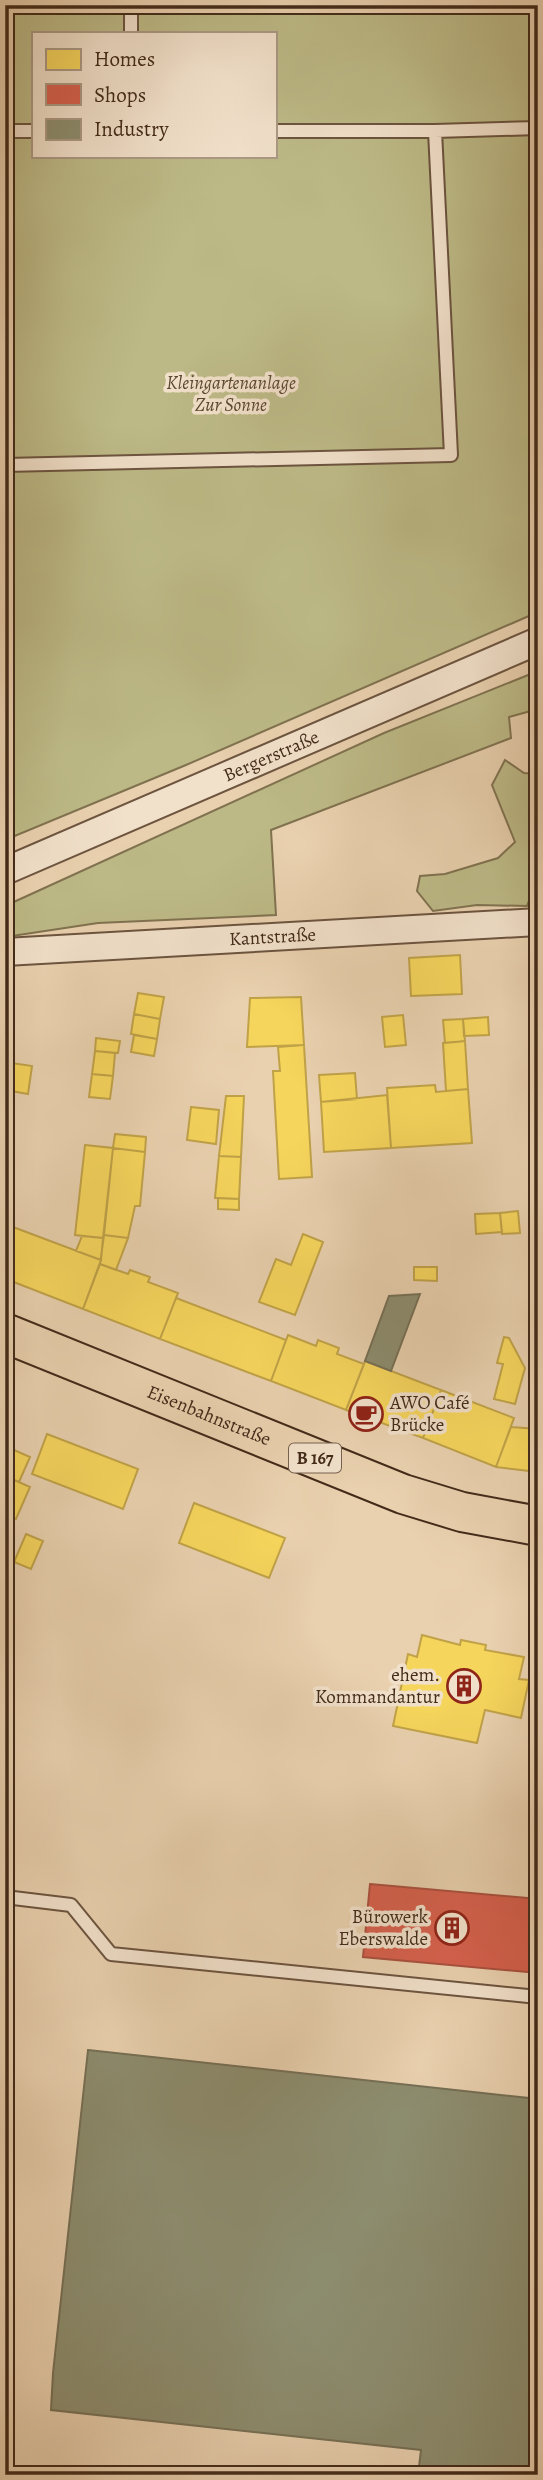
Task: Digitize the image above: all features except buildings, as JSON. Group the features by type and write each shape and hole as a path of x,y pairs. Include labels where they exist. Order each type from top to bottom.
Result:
{"main road":[{"name":"Eisenbahnstraße","path":"5,1333 403,1494 462,1512 538,1526"}],"street":[{"name":"Bergerstraße","path":"5,871 538,641"},
{"name":"Kantstraße","path":"5,952 538,922"}],"lane":[{"path":"131,5 131,32"},
{"path":"276,131 538,128"},
{"path":"5,131 32,131"},
{"path":"5,465 452,455 435,131"},
{"path":"5,1897 71,1905 111,1954 538,1997"}],"green space":[{"name":"Kleingartenanlage Zur Sonne","path":"5,5 538,5 538,612 186,765 5,840"},
{"path":"538,671 538,709 509,717 511,738 271,830 276,915 98,923 12,936 5,934 5,906 384,733"},
{"path":"505,760 524,773 538,774 538,854 533,854 536,881 527,906 477,905 433,911 417,891 420,876 445,874 498,858 515,842 492,785"}],"place":[{"name":"AWO Café Brücke","path":"366,1414"},
{"name":"ehem. Kommandantur","path":"464,1686"},
{"name":"Bürowerk Eberswalde","path":"452,1928"}]}
